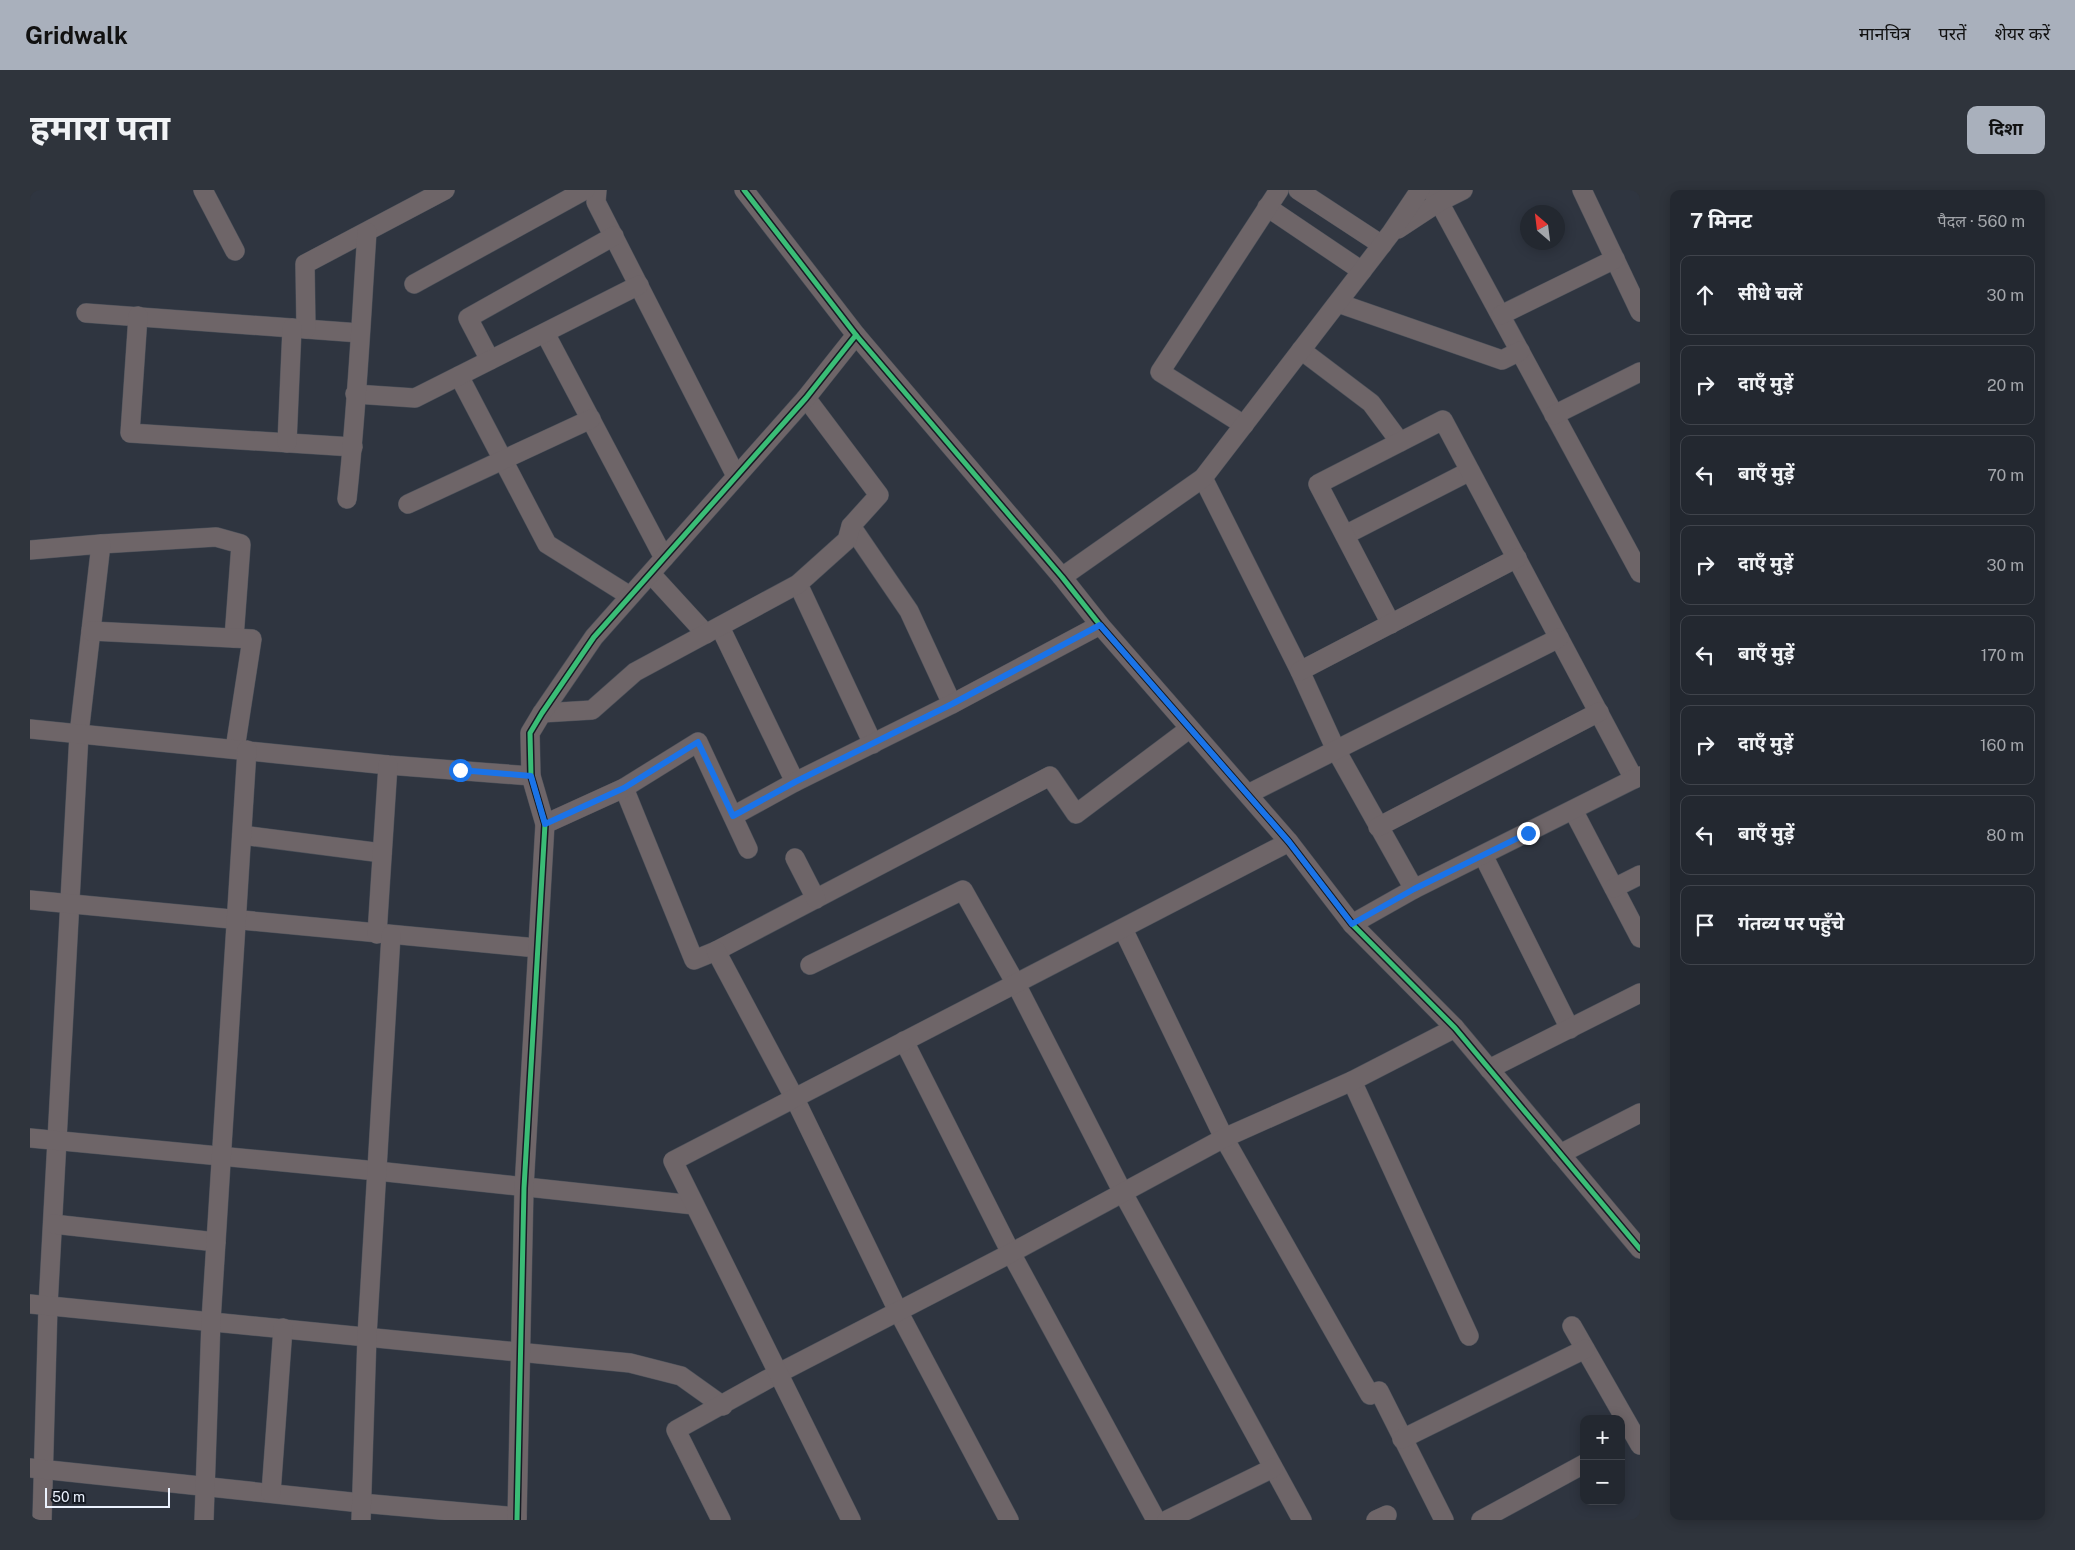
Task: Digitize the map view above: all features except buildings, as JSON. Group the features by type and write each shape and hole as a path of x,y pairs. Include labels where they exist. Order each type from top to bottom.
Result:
{"street":[{"path":"287,442 305,264 446,190"},
{"path":"414,284 585,190"},
{"path":"597,190 596,202 736,476"},
{"path":"744,190 856,334 1062,577 1100,625 1289,842 1352,924 1455,1028 1640,1249"},
{"path":"1244,425 1160,372 1278,190"},
{"path":"1298,190 1386,239"},
{"path":"1062,577 1203,478 1362,271 1420,190"},
{"path":"1386,239 1435,196 1463,190"},
{"path":"1582,190 1640,312"},
{"path":"207,191 235,251"},
{"path":"1435,196 1640,573"},
{"path":"1267,207 1362,271"},
{"path":"347,499 353,447 367,232"},
{"path":"490,360 468,318 614,236"},
{"path":"1500,316 1615,258"},
{"path":"355,394 415,398 639,285"},
{"path":"1338,302 1502,360 1520,351"},
{"path":"86,312 360,333"},
{"path":"138,316 130,433 353,447"},
{"path":"545,333 664,558"},
{"path":"37,1469 271,1494 361,1512 517,1518 524,1188 545,824 531,776 530,732 594,637 806,398 856,334"},
{"path":"1301,350 1371,403 1400,442"},
{"path":"1554,414 1640,372"},
{"path":"459,376 547,544 630,596"},
{"path":"542,713 592,710 636,672 798,584 847,540 851,526 879,496 806,398"},
{"path":"408,504 591,420"},
{"path":"1352,924 1414,889 1637,777 1599,712 1443,420 1318,484 1391,624"},
{"path":"1344,535 1470,471"},
{"path":"1203,478 1300,671 1336,750 1414,889"},
{"path":"851,526 909,611 952,704"},
{"path":"30,550 216,537 241,544 234,638"},
{"path":"42,1520 37,1469 39,1305 53,1224 79,734 101,544"},
{"path":"1300,671 1517,558"},
{"path":"651,574 713,631 795,782"},
{"path":"798,584 873,744"},
{"path":"733,816 795,782 952,704 1100,625"},
{"path":"91,631 252,639 241,750 242,835 211,1321 204,1520"},
{"path":"1248,794 1559,638"},
{"path":"1378,827 1599,712"},
{"path":"30,729 531,776"},
{"path":"624,788 694,960 716,951 1050,776 1076,814 1189,729"},
{"path":"545,824 624,788 698,742 748,849"},
{"path":"361,1512 366,1336 377,1171 384,934 382,854 388,764"},
{"path":"1573,810 1640,938"},
{"path":"242,835 382,854"},
{"path":"851,1520 673,1161 1123,930 1289,842"},
{"path":"1483,855 1570,1029"},
{"path":"795,858 816,898"},
{"path":"1614,888 1640,875"},
{"path":"810,965 962,890 1016,984 1123,1193 1302,1520"},
{"path":"30,900 537,948"},
{"path":"1123,930 1224,1138 1370,1395 1380,1391 1402,1439 1444,1520"},
{"path":"716,951 795,1099 898,1311 1009,1520"},
{"path":"1489,1069 1640,993"},
{"path":"721,1520 676,1430 723,1406 777,1374 1011,1253 1224,1138 1352,1081 1455,1028"},
{"path":"904,1041 1011,1253 1156,1520"},
{"path":"1352,1081 1469,1336"},
{"path":"1560,1154 1640,1113"},
{"path":"30,1138 377,1171 694,1205"},
{"path":"53,1224 216,1242"},
{"path":"39,1305 630,1363 681,1376 723,1406"},
{"path":"1572,1326 1634,1440"},
{"path":"271,1494 283,1328"},
{"path":"1402,1439 1585,1349"},
{"path":"1481,1520 1580,1466"},
{"path":"1167,1520 1273,1468"}],"cycle path":[{"path":"744,190 856,335 1062,577 1100,625 1289,842 1352,924 1455,1028 1640,1249"},
{"path":"517,1520 524,1188 545,824 531,776 530,733 594,637 806,398 856,335"}],"route":[{"path":"460,770 531,776 545,824 624,788 698,742 733,816 795,782 952,704 1100,625 1289,842 1352,924 1414,889 1528,833"}]}
